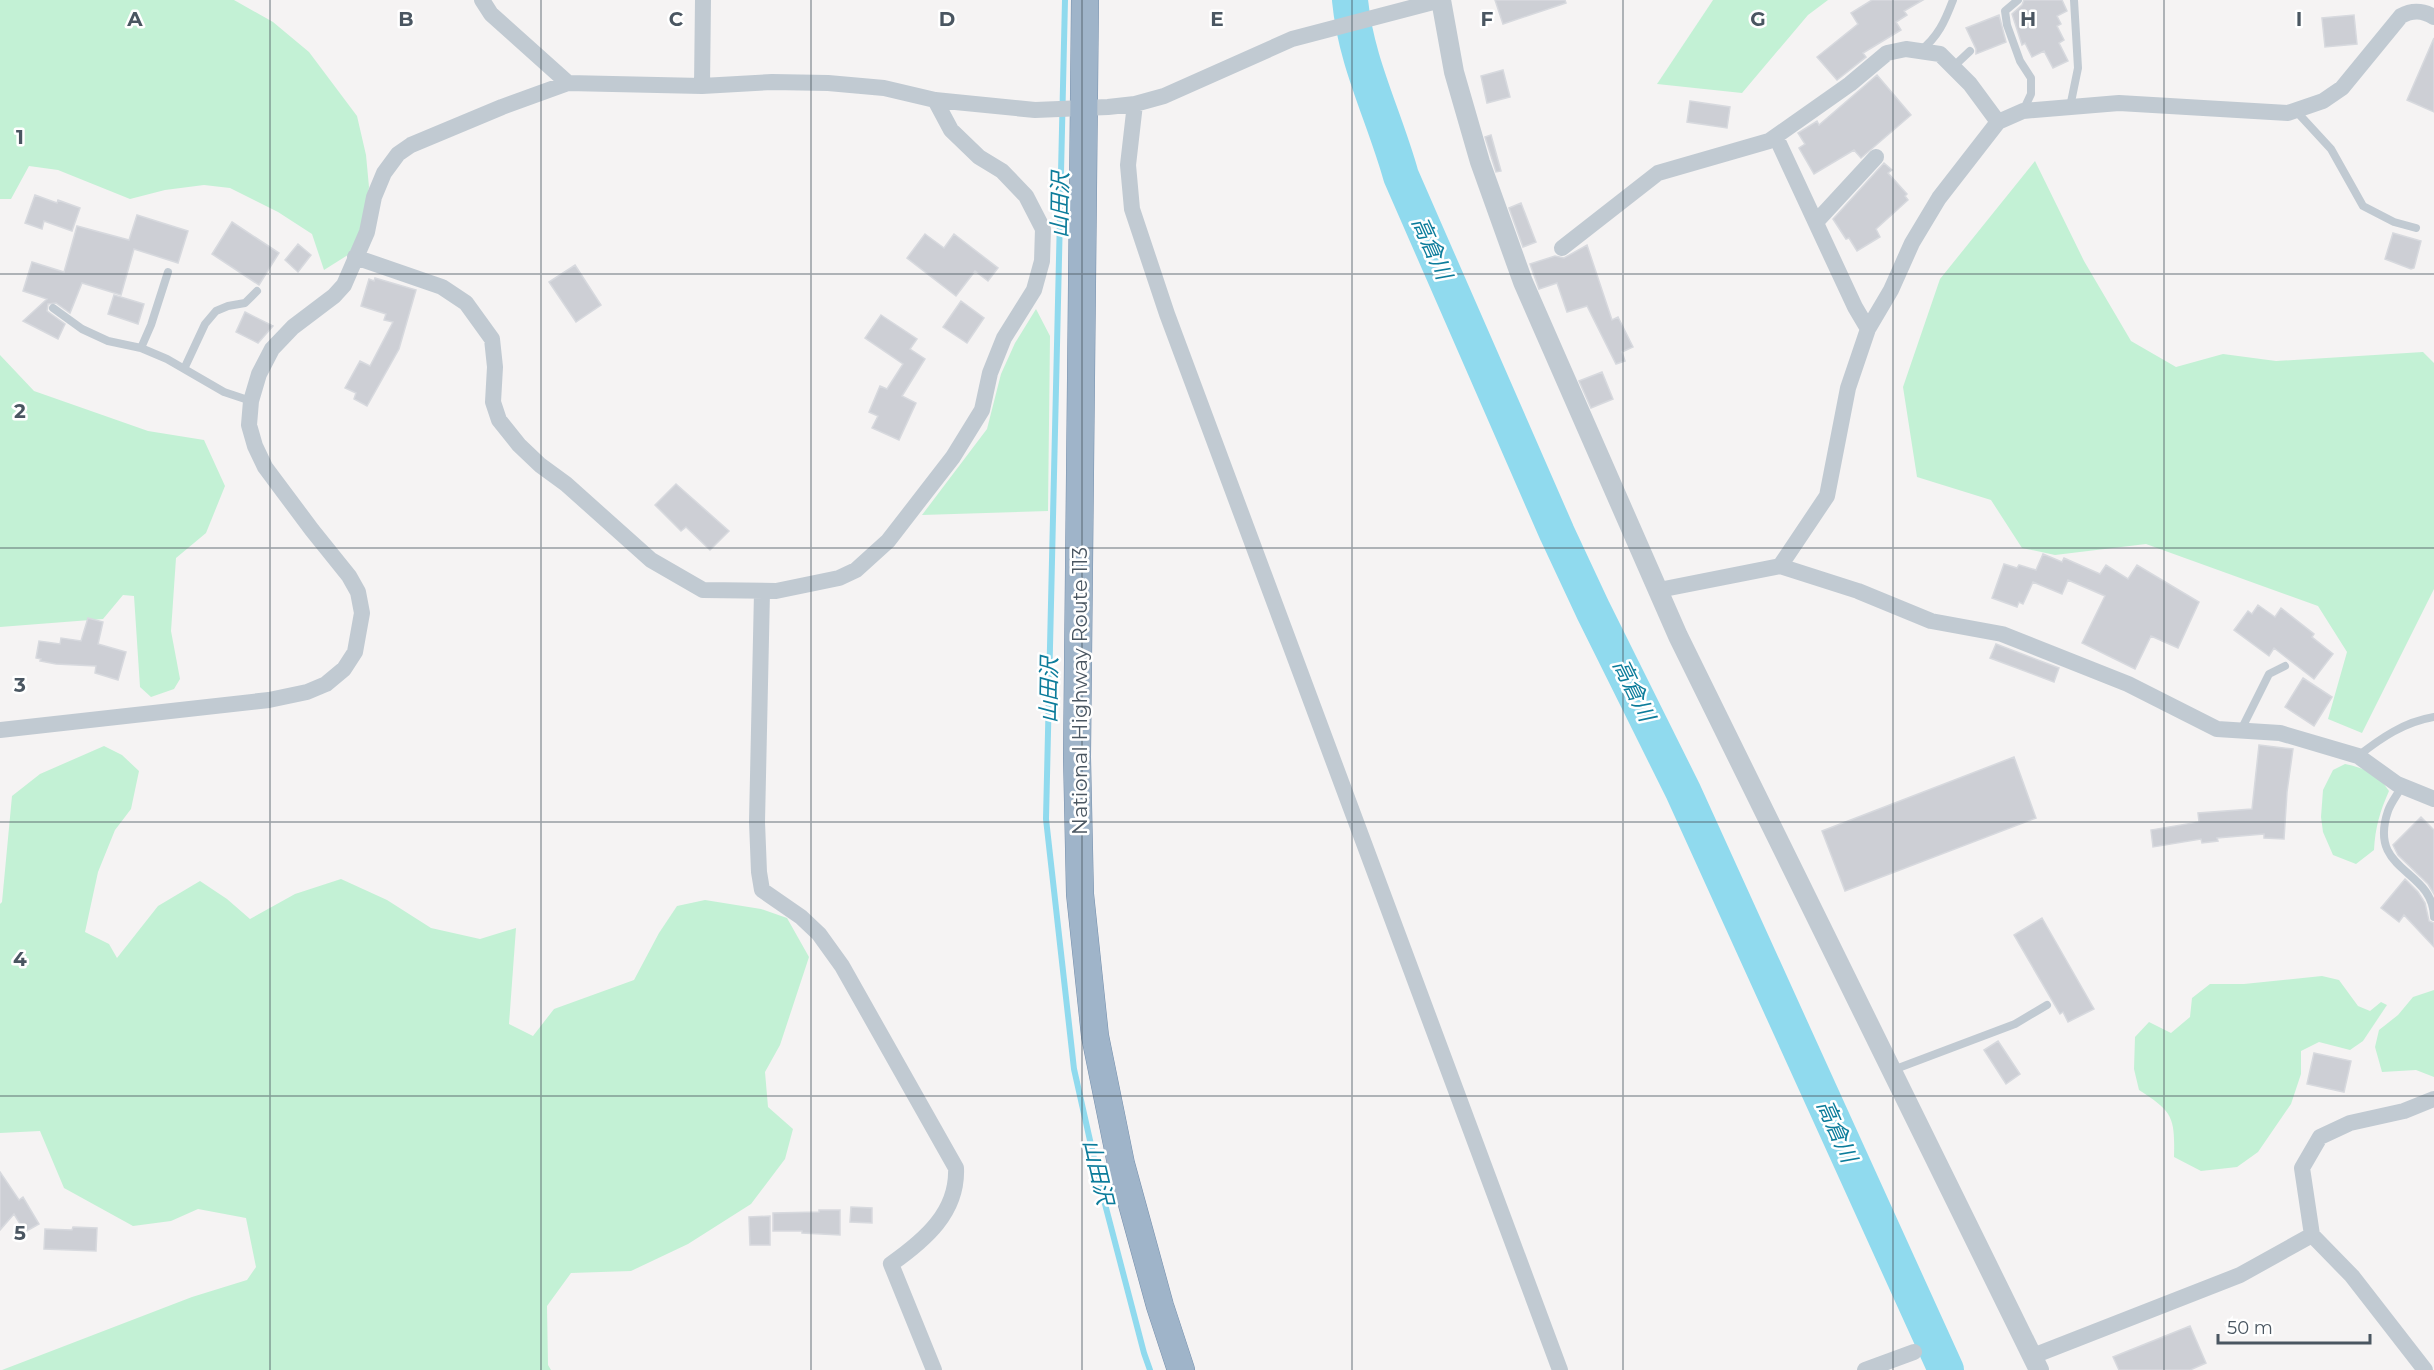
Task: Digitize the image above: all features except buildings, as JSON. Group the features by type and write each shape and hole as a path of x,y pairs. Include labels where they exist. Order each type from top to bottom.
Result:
{"highway":[{"name":"National Highway Route 113","path":"1085,0 1077,757 1080,894 1095,1036 1121,1164 1160,1306 1181,1370"}],"street":[{"path":"482,0 491,14 568,83"},
{"path":"702,86 703,0"},
{"path":"0,730 269,700 307,692 326,684 344,669 355,652 360,628 362,613 358,592 340,562 312,530 266,467 255,446 249,425 251,401 259,374 272,349 293,327 334,296 344,285 368,232 377,189 384,173 398,154 411,145 502,107 568,83 702,86 752,83 828,83 884,88 935,100 1035,110 1135,104 1164,96 1292,39 1441,0 1454,72 1480,162 1523,282 1683,646 2036,1363 2240,1275 2312,1235"},
{"path":"1780,566 1827,496 1848,388 1868,329 1892,290 1912,243 1939,198 1998,122 2023,111 2119,103 2288,113 2323,101 2342,88 2409,6 2434,17"},
{"path":"1562,248 1658,173 1737,152 1776,137 1850,84 1887,53 1906,49 1940,54 1970,84 1998,122"},
{"path":"356,257 442,287 466,303 492,339 495,367 493,402 499,420 540,465 566,484 651,560 703,590 762,592 839,579 856,570 888,540 952,457 982,410 990,373 1004,338 1034,290 1042,261 1043,229 1026,196 1002,171 979,157 951,130 935,100"},
{"path":"1135,104 1128,165 1132,209 1167,314 1560,1370"},
{"path":"1776,137 1855,307 1868,329"},
{"path":"1816,222 1876,157"},
{"path":"1659,590 1780,566 1858,591 1931,621 2002,634 2128,684 2217,729 2280,733 2358,756 2402,786 2434,799"},
{"path":"762,592 756,822 762,890 801,917 819,934 842,966 956,1168 956,1184 950,1206 928,1234 891,1264 934,1370"},
{"path":"2425,1370 2352,1276 2312,1235 2302,1168 2320,1137 2350,1123 2404,1111 2434,1099"},
{"path":"1865,1370 1914,1352"}],"lane":[{"path":"1920,51 1934,41 1944,24 1953,0"},
{"path":"2018,0 2005,11 2007,25 2020,61 2031,78 2031,94 2023,111"},
{"path":"2070,107 2078,68 2074,0"},
{"path":"1953,67 1970,51"},
{"path":"2296,111 2331,149 2363,206 2394,222 2416,228"},
{"path":"141,348 168,272"},
{"path":"184,369 205,324 216,311 245,303 257,291"},
{"path":"53,308 82,329 108,340 141,348 224,392 251,401"},
{"path":"2241,731 2269,674 2286,666"},
{"path":"2358,756 2385,735 2434,717"},
{"path":"2402,786 2388,810 2383,838 2392,861 2429,893 2434,904 2434,916"},
{"path":"1892,1070 2015,1024 2047,1005"}],"green space":[{"path":"0,0 234,0 273,22 309,52 357,116 366,155 369,187 362,229 351,253 324,270 312,234 278,212 230,188 204,185 165,190 130,199 58,170 29,166 11,199 0,199"},
{"path":"1713,0 1828,0 1808,15 1742,93 1657,84"},
{"path":"2035,161 2084,261 2131,341 2176,367 2223,354 2276,361 2423,352 2434,363 2434,589 2362,733 2328,719 2347,652 2318,606 2146,544 2055,555 2022,548 1991,500 1917,477 1903,387 1940,279"},
{"path":"1036,309 1050,336 1048,511 922,515 987,429 1001,374 1015,343"},
{"path":"0,355 34,391 148,431 204,440 225,486 206,533 176,558 171,631 180,679 174,689 151,697 140,687 134,596 123,595 103,619 0,627"},
{"path":"104,746 122,755 139,771 131,809 115,830 98,872 85,932 109,944 117,958 158,906 200,881 227,899 250,919 295,894 341,879 387,900 431,928 480,939 516,928 509,1024 533,1036 554,1009 634,980 659,933 677,906 705,900 761,909 787,918 809,957 780,1045 765,1072 768,1107 793,1129 785,1159 751,1204 688,1244 631,1271 571,1273 547,1306 548,1365 551,1370 2,1370 192,1297 247,1280 256,1267 246,1218 198,1209 171,1221 133,1226 64,1188 40,1131 0,1133 0,904 12,796 40,774"},
{"path":"2345,764 2370,773 2389,791 2378,820 2374,850 2356,864 2333,855 2323,832 2321,817 2323,790 2333,770"},
{"path":"2322,976 2339,980 2358,1006 2370,1011 2381,1002 2387,1005 2363,1041 2350,1050 2319,1042 2301,1051 2301,1074 2291,1104 2258,1152 2237,1167 2201,1171 2174,1157 2174,1133 2170,1117 2159,1104 2139,1090 2134,1069 2135,1037 2149,1022 2171,1033 2190,1017 2192,998 2210,984 2244,984"},
{"path":"2434,990 2434,1077 2416,1070 2382,1072 2375,1047 2379,1030 2398,1015 2413,997"}],"waterway":[{"name":"山田沢","path":"1065,0 1046,819 1074,1069 1100,1185 1150,1370"},
{"name":"高倉川","path":"1350,0 1364,67 1401,176 1557,533 1683,791 1946,1370"}]}
